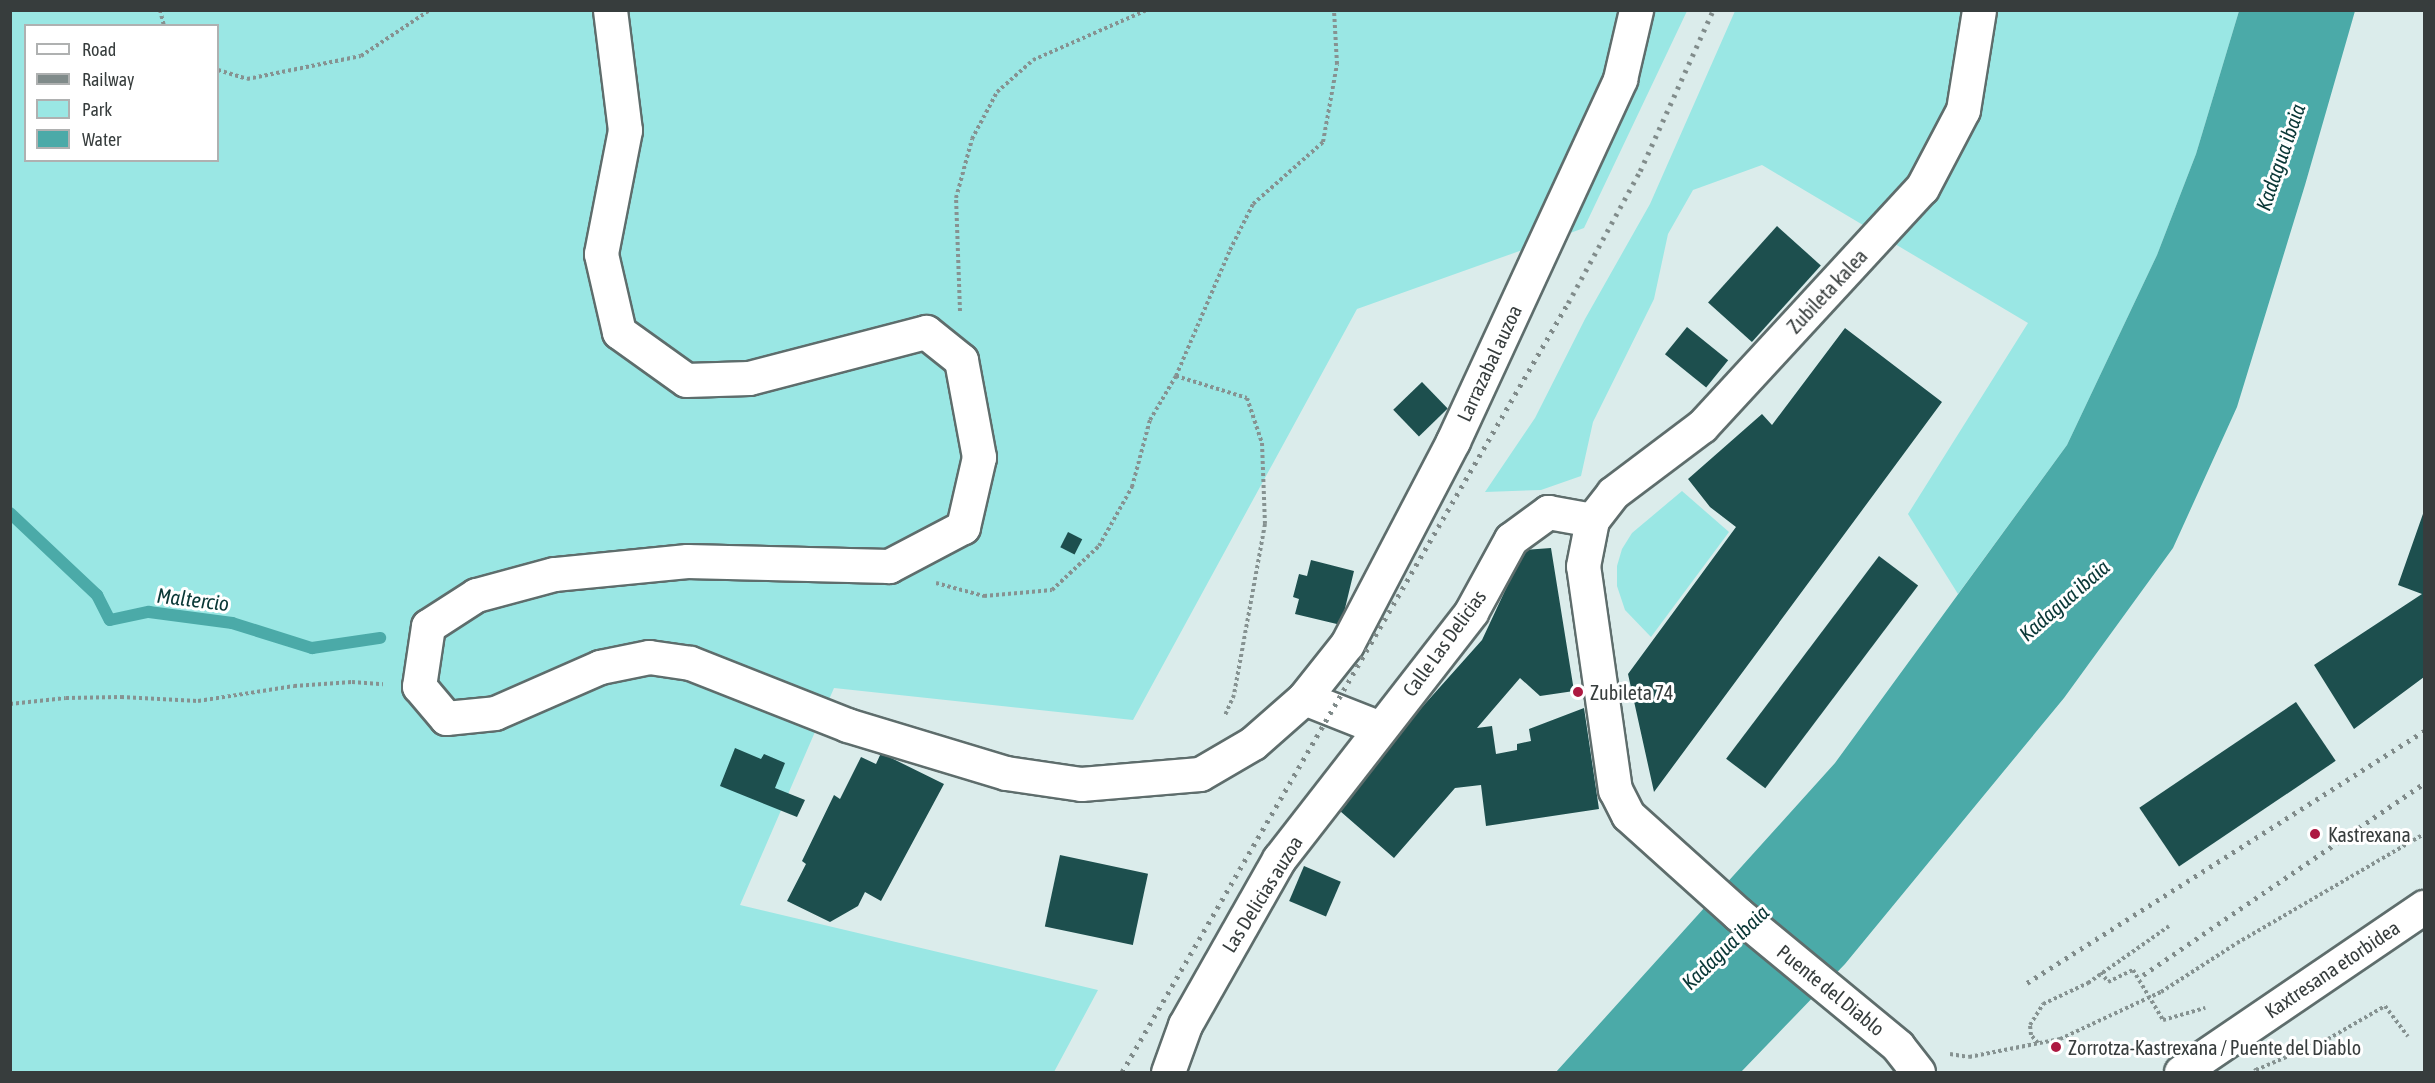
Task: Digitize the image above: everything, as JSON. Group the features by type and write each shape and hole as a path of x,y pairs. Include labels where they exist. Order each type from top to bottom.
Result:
{"street":[{"path":"610,10 625,130 601,254 619,332 686,380 750,378 926,332 961,360 980,457 963,527 890,566 687,561 554,574 477,595 428,626 419,686 446,718 495,713 600,667 649,657 690,663 847,725 1006,773 1081,784 1200,774"},
{"name":"Larrazabal auzoa","path":"1200,774 1253,743 1304,698 1347,644 1453,441 1620,79 1636,10"},
{"name":"Zubileta kalea","path":"1592,520 1613,493 1702,426 1922,188 1963,110 1979,10"},
{"name":"Calle Las Delicias","path":"1380,728 1471,612 1511,539 1548,512 1592,520"},
{"name":"Puente del Diablo","path":"1592,520 1583,566 1616,790 1628,815 1738,914 1898,1046 1918,1072"},
{"path":"1304,698 1380,728"},
{"name":"Las Delicias auzoa","path":"1168,1072 1185,1025 1279,860 1380,728"},
{"name":"Kaxtresana etorbidea","path":"2186,1069 2424,907"},
{"path":"2160,1072 2186,1069"}],"path":[{"path":"219,70 247,79 361,56 430,10"},
{"path":"961,360 956,198 972,140 997,92 1033,60 1147,10"},
{"path":"901,560 938,584 984,596 1052,590 1099,546 1132,487 1150,420 1176,376 1230,250 1253,204 1323,141 1337,64 1334,10"},
{"path":"1176,376 1247,398 1262,443 1265,525 1234,695 1200,774"},
{"path":"10,704 66,698 121,697 198,701 294,686 352,682 419,686"},
{"path":"1898,1046 1969,1057 2060,1040 2162,992 2237,943 2424,834"},
{"path":"2038,1044 2031,1035 2030,1024 2043,1004 2088,983 2169,926"}],"green space":[{"path":"10,11 1687,11 1584,228 1357,309 1133,720 834,688 740,905 1098,990 1054,1072 11,1072"},
{"path":"1735,11 2239,11 2196,154 2157,255 2067,445 1958,594 1908,514 2028,323 1762,165 1693,190 1668,234 1654,299 1593,422 1581,476 1541,490 1485,492 1535,418 1585,319 1650,204"},
{"path":"1682,491 1729,532 1651,637 1625,610 1617,586 1617,566 1622,549 1632,533"}],"water":[{"name":"Kadagua ibaia","path":"2239,11 2355,11 2237,407 2173,548 2064,698 1845,964 1741,1072 1556,1072 1835,763 2067,445 2157,255 2196,154"}],"building":[{"path":"1777,226 1821,265 1752,342 1708,303"},
{"path":"1687,327 1728,360 1706,388 1665,354"},
{"path":"1845,328 1942,402 1654,792 1628,674 1736,527 1710,507 1688,479 1762,414 1772,425"},
{"path":"1422,382 1448,409 1419,436 1393,410"},
{"path":"2424,511 2424,677 2354,729 2314,665 2422,594 2398,585"},
{"path":"1068,532 1082,539 1075,554 1060,547"},
{"path":"1551,548 1574,691 1540,696 1520,678 1477,728 1492,726 1496,754 1517,750 1517,744 1531,741 1529,729 1584,708 1599,809 1486,826 1481,785 1455,788 1394,858 1340,811 1346,805 1357,780 1482,640 1524,550"},
{"path":"1879,556 1918,585 1765,788 1726,759"},
{"path":"1311,560 1354,571 1341,625 1295,614 1299,599 1293,597 1299,574 1307,576"},
{"path":"2296,702 2336,761 2179,867 2139,808"},
{"path":"735,748 761,759 764,754 785,763 775,788 805,800 797,817 720,786"},
{"path":"881,753 944,784 881,901 865,892 858,906 830,922 787,901 806,864 802,861 834,795 840,799 861,757 876,764"},
{"path":"1060,855 1148,874 1133,945 1045,926"},
{"path":"1304,866 1341,882 1326,917 1289,901"}],"waterway":[{"name":"Maltercio","path":"10,513 97,595 110,620 149,612 232,623 312,648 380,638"}],"railway":[{"path":"1122,1072 1568,303 1640,171 1713,10"},
{"path":"2027,983 2424,731"},
{"path":"2143,975 2424,783"}],"place":[{"name":"Zubileta 74","path":"1578,692"},
{"name":"Kastrexana","path":"2315,834"},
{"name":"Zorrotza-Kastrexana / Puente del Diablo","path":"2056,1047"}]}
